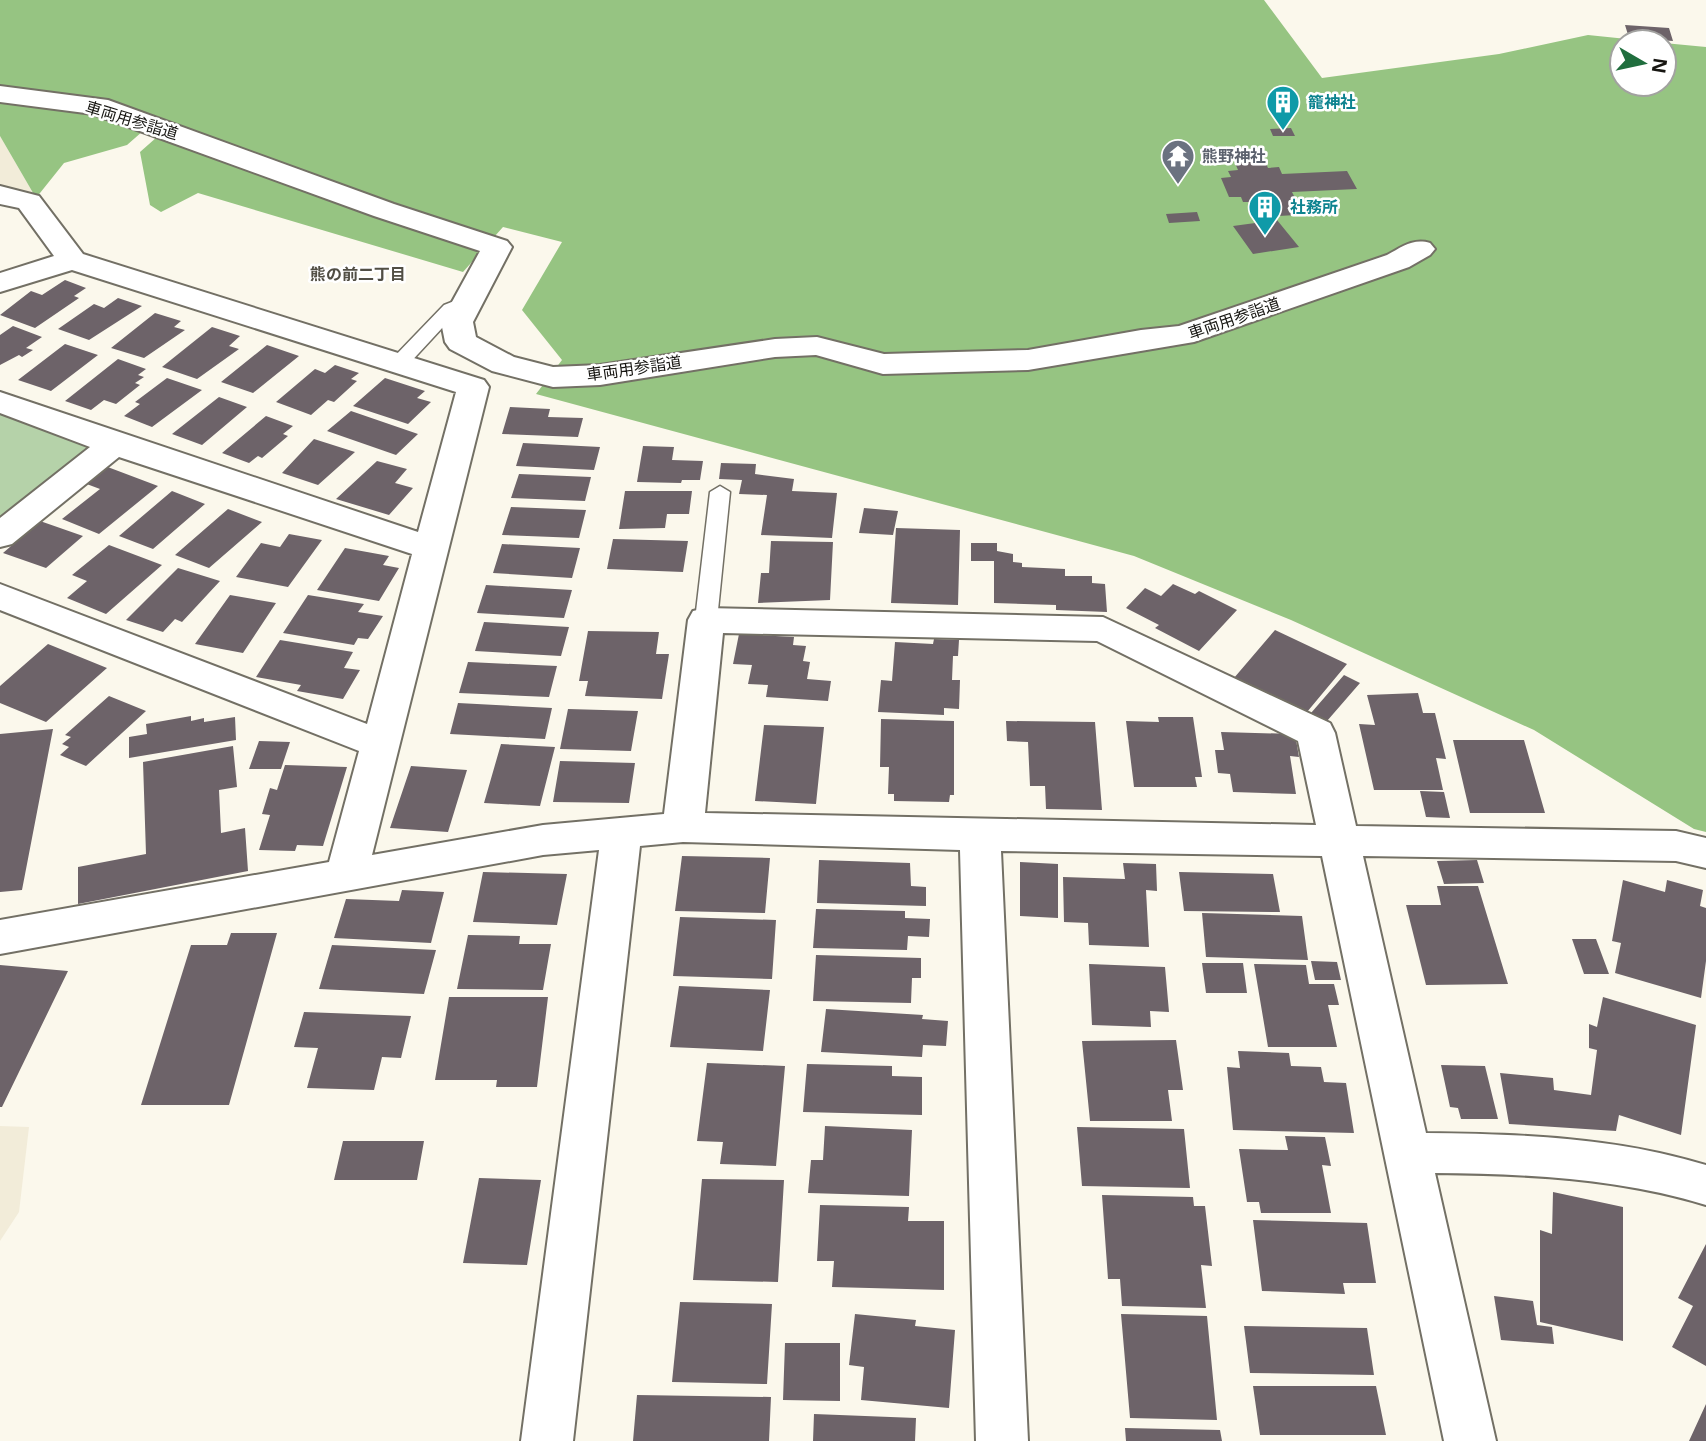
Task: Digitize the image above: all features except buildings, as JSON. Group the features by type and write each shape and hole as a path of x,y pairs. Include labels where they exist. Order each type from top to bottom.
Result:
{"street":[{"name":"車両用参詣道","path":"0,94 97,106 384,210 497,247 457,323 461,342 503,364 553,377 600,375 735,352 817,346 883,365 969,364 1028,359 1141,339 1183,335 1398,261 1420,249"},
{"path":"0,195 29,202 72,260"},
{"path":"0,283 72,260 473,387 347,874"},
{"path":"0,402 114,444 430,548"},
{"path":"0,536 114,444"},
{"path":"0,596 379,744"},
{"path":"683,827 706,620 1103,629 1317,733 1470,1441"},
{"path":"0,937 543,840 621,835 683,827 980,835 1676,846 1706,853"},
{"path":"547,1441 621,835"},
{"path":"980,835 1002,1441"},
{"path":"1408,1153 1505,1155 1625,1165 1706,1185"}],"lane":[{"path":"399,363 450,309 467,301"},
{"path":"706,620 720,492"}],"shaded area":[{"path":"0,136 36,198 0,188"},
{"path":"0,1126 29,1127 19,1212 0,1241"}],"green space":[{"path":"0,0 1264,0 1322,78 1499,54 1588,35 1608,37 1608,98 1678,98 1678,44 1706,47 1706,832 1694,829 1534,730 1291,620 1134,556 536,394 562,360 522,310 562,242 503,227 463,272 198,193 161,212 150,205 140,152 157,137 143,131 127,145 64,163 36,198 0,136"},
{"path":"0,412 87,443 85,455 0,522"}],"place":[{"name":"籠神社","path":"1283,132"},
{"name":"熊野神社","path":"1178,186"},
{"name":"社務所","path":"1265,237"}],"district":[{"name":"熊の前二丁目","path":"358,274"}]}
